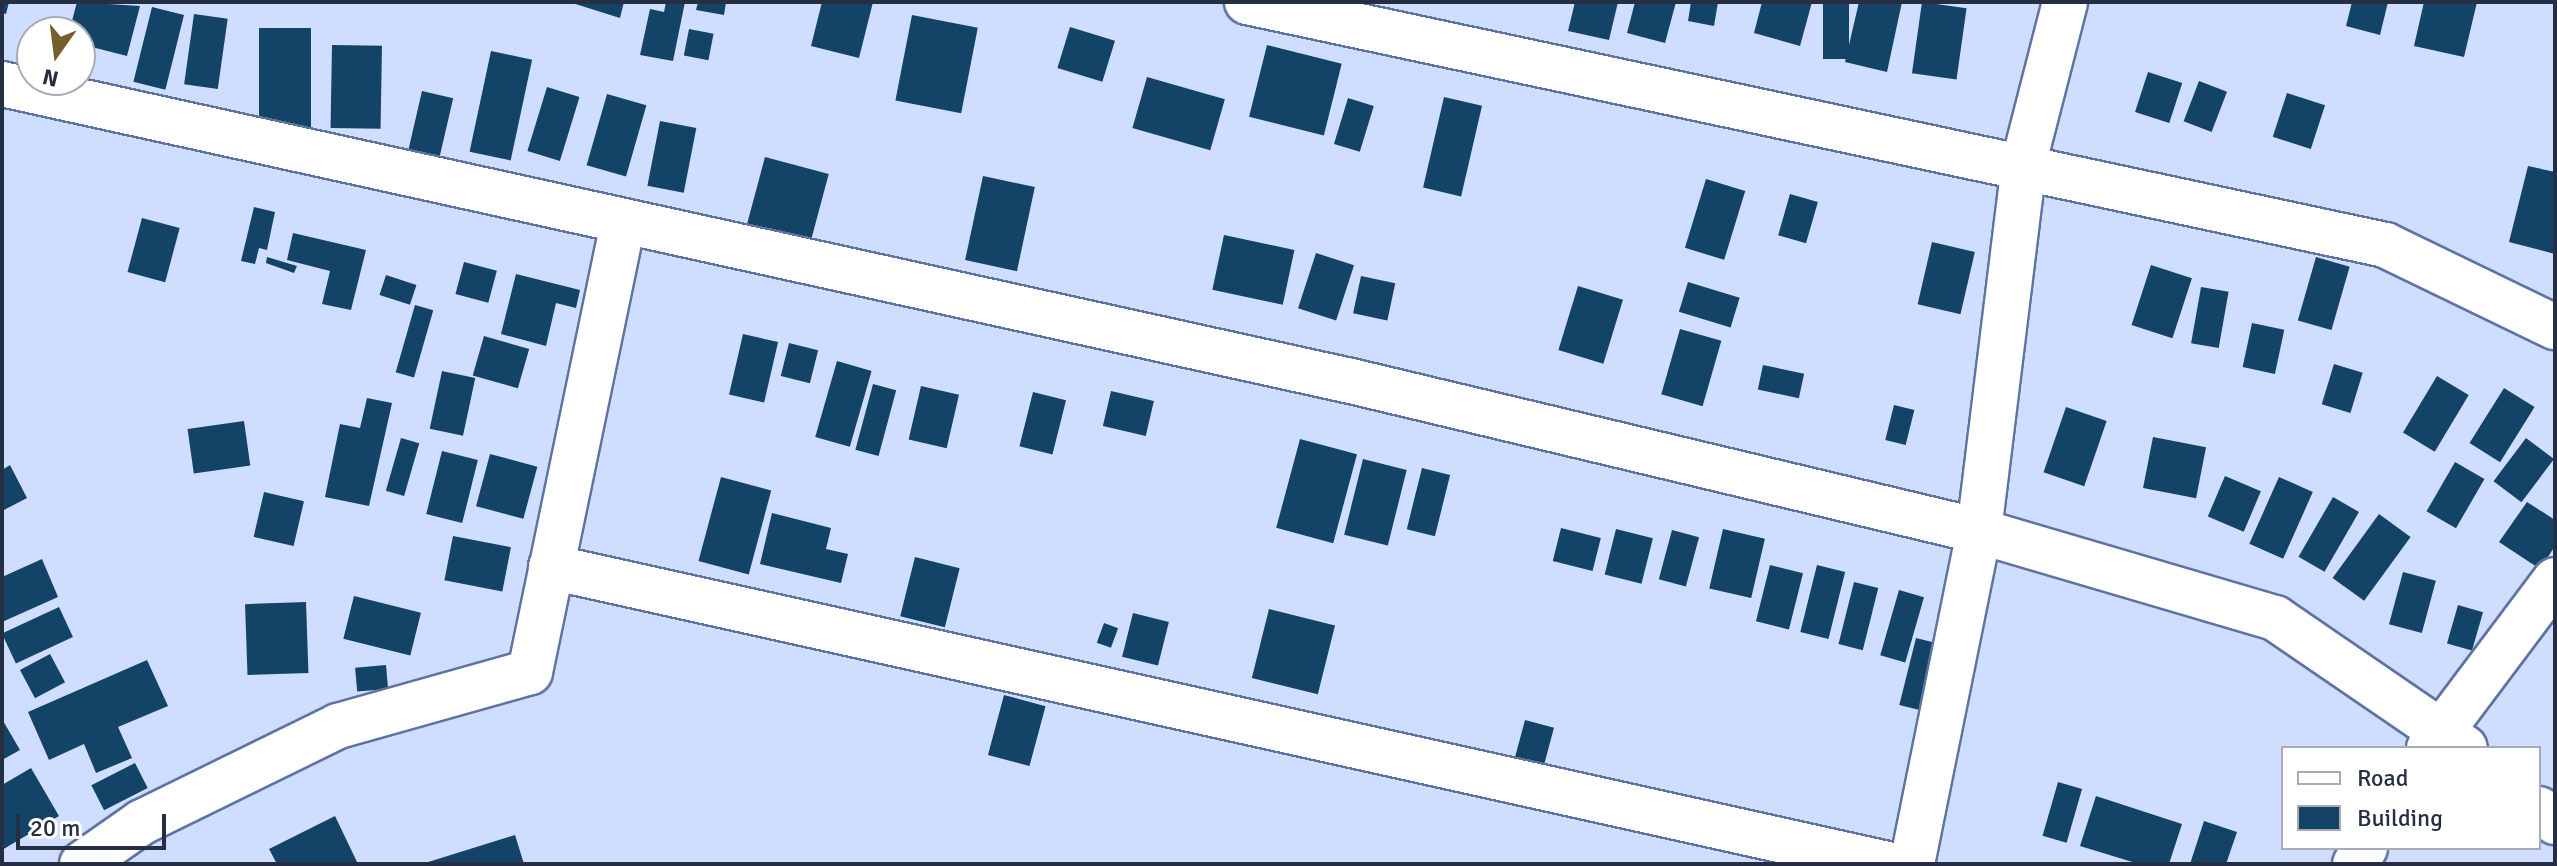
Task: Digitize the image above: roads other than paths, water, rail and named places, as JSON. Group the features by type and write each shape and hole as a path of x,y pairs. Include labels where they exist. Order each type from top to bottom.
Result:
{"street":[{"path":"1247,2 2024,162 2385,245 2555,327"},
{"path":"1912,864 1979,531 2024,162 2065,2"},
{"path":"2,84 622,226 1351,381 1979,531 2275,618 2445,742 2555,580"},
{"path":"82,864 142,822 338,726 530,672 622,226"},
{"path":"551,567 1887,864"}]}
